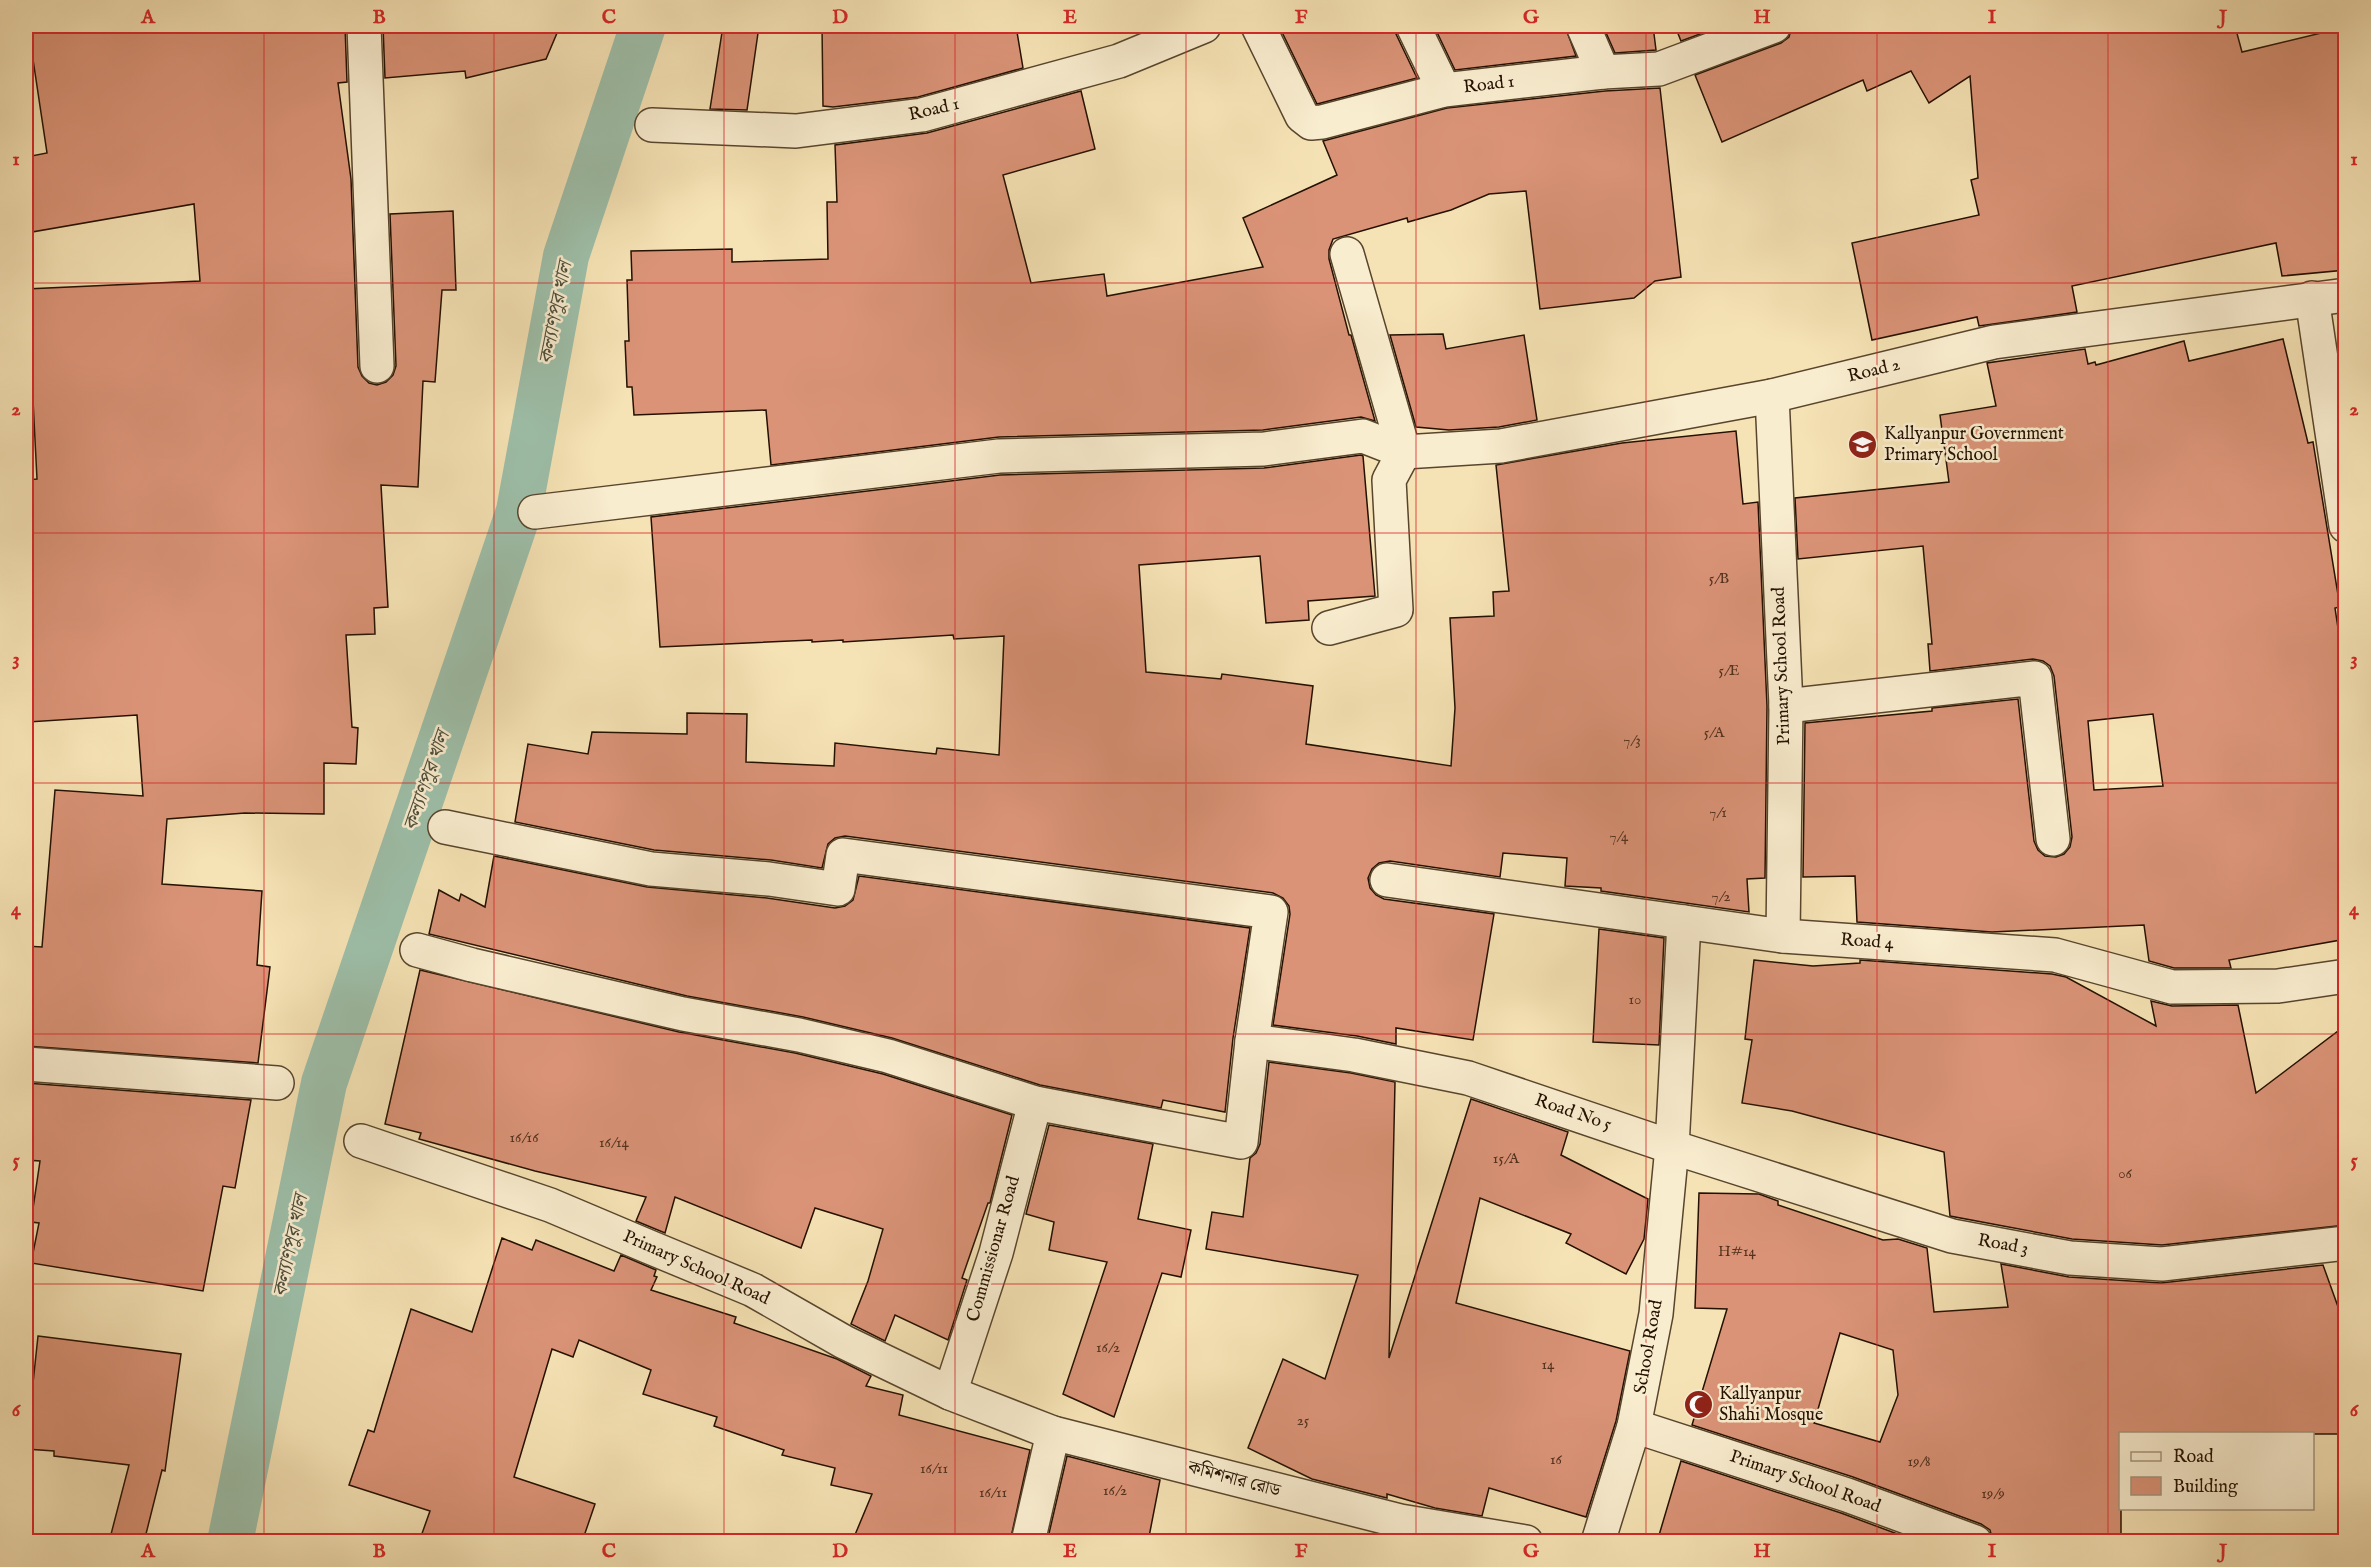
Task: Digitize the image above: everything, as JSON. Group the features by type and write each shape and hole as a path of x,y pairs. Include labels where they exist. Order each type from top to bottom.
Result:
{"street":[{"path":"364,26 377,366"},
{"name":"Road 1","path":"652,125 796,131 922,115 1119,61 1204,26"},
{"name":"Road 1","path":"1258,26 1302,116 1311,123 1444,90 1603,72 1659,69 1774,26"},
{"path":"1413,26 1444,90"},
{"path":"1583,26 1603,72"},
{"path":"1329,628 1396,610 1389,480 1404,452 1347,254"},
{"name":"Road 2","path":"1404,452 1501,446 1772,396 1994,342 2346,295"},
{"path":"2312,298 2346,526"},
{"name":"Primary School Road","path":"1772,396 1786,706 1783,936"},
{"path":"535,512 999,456 1264,449 1363,436 1404,452"},
{"path":"1786,706 2035,678 2053,839"},
{"path":"417,950 683,1014 799,1035 888,1056 1035,1103 1241,1142 1252,1041 1271,912 843,855 838,889 769,879 651,868 445,827"},
{"name":"Road 4","path":"1387,880 1783,936 2055,955 2172,987 2278,986 2346,976"},
{"path":"1672,1147 1684,922"},
{"name":"Road No 5","path":"1252,1041 1354,1055 1467,1077 1672,1147"},
{"path":"26,1064 277,1083"},
{"name":"Commissionar Road","path":"950,1393 996,1253 1035,1103"},
{"name":"Primary School Road","path":"361,1141 550,1205 753,1290 844,1342 950,1393 1053,1433"},
{"name":"Road 3","path":"1672,1147 1952,1236 2070,1257 2162,1264 2346,1243"},
{"name":"School Road","path":"1598,1542 1634,1426 1656,1314 1672,1147"},
{"name":"Primary School Road","path":"1634,1426 1847,1495 1974,1542"},
{"path":"1028,1542 1053,1433"},
{"name":"কমিশনার রোড","path":"1053,1433 1401,1531 1526,1542"}],"building":[{"path":"28,26 345,26 347,82 338,83 351,179 358,367 362,376 369,383 377,385 386,382 393,375 396,366 390,214 453,211 456,290 442,290 435,382 423,381 418,487 381,485 388,607 374,608 375,634 346,635 352,727 358,728 356,764 324,763 324,814 245,813 167,819 162,884 262,891 257,965 270,967 258,1063 26,1046 26,946 42,947 55,790 143,796 137,715 28,722 26,480 37,479 31,361 26,362 26,289 200,281 194,204 26,233 26,157 47,153"},
{"path":"383,26 414,26 414,32 498,26 560,26 546,59 466,78 465,71 385,78"},
{"path":"723,26 759,26 747,110 710,109"},
{"path":"822,26 1016,26 1023,68 918,97 833,107 823,106"},
{"path":"1279,26 1394,26 1417,78 1317,104"},
{"path":"1434,26 1565,26 1576,56 1455,70"},
{"path":"1603,26 1653,26 1656,50 1615,53"},
{"path":"1675,26 1722,26 1681,41"},
{"path":"1792,26 2235,26 2242,52 2346,27 2346,270 2282,276 2276,243 2072,286 2077,312 1979,326 1977,317 1872,340 1852,243 1979,215 1971,180 1978,178 1970,76 1929,103 1911,71 1867,91 1863,80 1722,142 1695,75 1781,43 1789,37"},
{"path":"1660,88 1681,277 1655,281 1634,298 1540,309 1526,191 1489,194 1451,210 1408,222 1407,218 1333,239 1329,259 1375,421 1361,417 1263,430 999,437 771,465 766,410 634,415 632,387 627,387 625,341 629,341 627,280 632,280 631,251 732,249 732,262 828,259 827,202 837,202 835,145 927,133 1081,91 1095,149 1003,175 1031,283 1104,274 1107,296 1263,267 1243,218 1337,175 1323,141 1447,108 1605,91"},
{"path":"1443,334 1446,349 1524,335 1537,420 1499,427 1449,430 1416,427 1390,335"},
{"path":"2283,339 2308,443 2313,442 2340,607 2335,608 2346,681 2346,939 2229,960 2231,968 2174,968 2149,961 2144,925 1992,932 1857,922 1855,876 1803,877 1805,723 1932,711 1932,708 2018,699 2034,841 2038,850 2045,856 2056,857 2064,854 2070,847 2072,837 2054,676 2050,666 2043,661 2033,659 1930,671 1928,644 1932,644 1923,546 1798,559 1795,498 1949,482 1940,415 1996,406 1987,363 2085,349 2088,364 2095,362 2096,365 2184,341 2189,361","holes":["2153,714 2163,786 2094,790 2088,721"]},
{"path":"1736,431 1743,504 1758,502 1767,706 1765,878 1747,879 1749,912 1601,891 1601,888 1565,886 1567,858 1503,853 1500,877 1390,861 1379,863 1372,869 1368,878 1370,888 1384,899 1494,914 1473,1040 1396,1028 1396,1044 1357,1036 1273,1025 1290,914 1289,906 1283,898 1273,893 845,836 835,838 828,844 822,868 771,860 654,850 515,822 528,744 588,754 592,732 687,734 687,713 747,714 746,762 834,766 835,743 936,754 937,748 999,755 1004,636 954,639 953,635 843,642 843,640 812,642 812,640 660,647 651,517 1000,475 1264,468 1361,455 1363,456 1375,596 1308,601 1309,620 1266,623 1260,556 1139,565 1146,672 1221,679 1222,674 1313,686 1306,744 1451,766 1455,708 1450,618 1494,616 1493,592 1509,591 1496,465 1622,443"},
{"path":"494,856 647,887 767,898 835,908 845,906 853,900 859,876 1250,928 1233,1038 1225,1112 1163,1100 1161,1108 1040,1085 892,1038 803,1017 687,996 429,934 439,890 459,901 461,894 485,907"},
{"path":"1599,929 1664,938 1659,1045 1593,1042"},
{"path":"1754,960 1813,966 1860,963 1860,960 2052,974 2066,977 2156,1026 2151,1001 2172,1006 2238,1005 2256,1093 2346,1025 2346,1225 2162,1245 2072,1239 1950,1216 1944,1152 1792,1111 1742,1103 1752,1040 1745,1039"},
{"path":"420,970 679,1032 795,1053 883,1074 1012,1115 990,1203 988,1203 962,1278 967,1280 948,1340 895,1315 885,1341 851,1324 868,1281 883,1229 815,1208 801,1248 675,1197 665,1233 636,1221 646,1197 535,1171 419,1139 421,1133 385,1124"},
{"path":"1269,1062 1351,1073 1395,1082 1389,1358 1471,1099 1568,1132 1561,1155 1648,1199 1644,1239 1626,1274 1566,1243 1571,1234 1480,1198 1456,1303 1630,1351 1616,1421 1586,1517 1489,1488 1482,1516 1435,1508 1387,1494 1387,1498 1312,1479 1248,1448 1283,1359 1325,1379 1358,1275 1206,1249 1212,1212 1243,1217 1250,1158 1256,1153 1260,1144"},
{"path":"26,1083 251,1100 235,1188 223,1186 203,1291 31,1263 39,1223 31,1222 40,1161 26,1160"},
{"path":"1049,1125 1153,1144 1138,1219 1191,1230 1181,1277 1162,1273 1114,1417 1063,1394 1107,1262 1049,1250 1054,1222 1026,1214"},
{"path":"1699,1193 1759,1194 1778,1201 1778,1205 1883,1240 1898,1239 1927,1248 1934,1312 2008,1307 2001,1264 2069,1277 2161,1283 2323,1265 2346,1329 2346,1434 2119,1432 2121,1542 1993,1542 1990,1530 1981,1524 1853,1477 1692,1425 1727,1309 1695,1308","holes":["1840,1333 1893,1350 1898,1395 1880,1442 1814,1423"]},
{"path":"502,1238 532,1250 536,1240 614,1271 621,1255 656,1270 654,1276 657,1277 651,1290 736,1317 734,1323 837,1359 871,1376 866,1386 903,1395 899,1415 1030,1450 1010,1542 852,1542 872,1494 831,1485 835,1468 782,1455 784,1450 714,1426 717,1417 643,1394 651,1370 579,1340 573,1357 552,1349 514,1477 595,1504 582,1542 419,1542 430,1511 349,1485 368,1430 374,1432 411,1309 472,1332"},
{"path":"38,1336 181,1354 165,1471 162,1470 144,1542 109,1542 129,1465 54,1456 54,1451 26,1449"},
{"path":"1067,1456 1160,1480 1148,1542 1047,1542"},
{"path":"1681,1461 1841,1513 1919,1542 1657,1542"}],"waterway":[{"name":"কল্যাণপুর খাল","path":"230,1542 324,1083 519,511 566,256 643,26"}],"place":[{"name":"Kallyanpur Government Primary School","path":"1863,444"},
{"name":"Kallyanpur Shahi Mosque","path":"1698,1404"}]}
